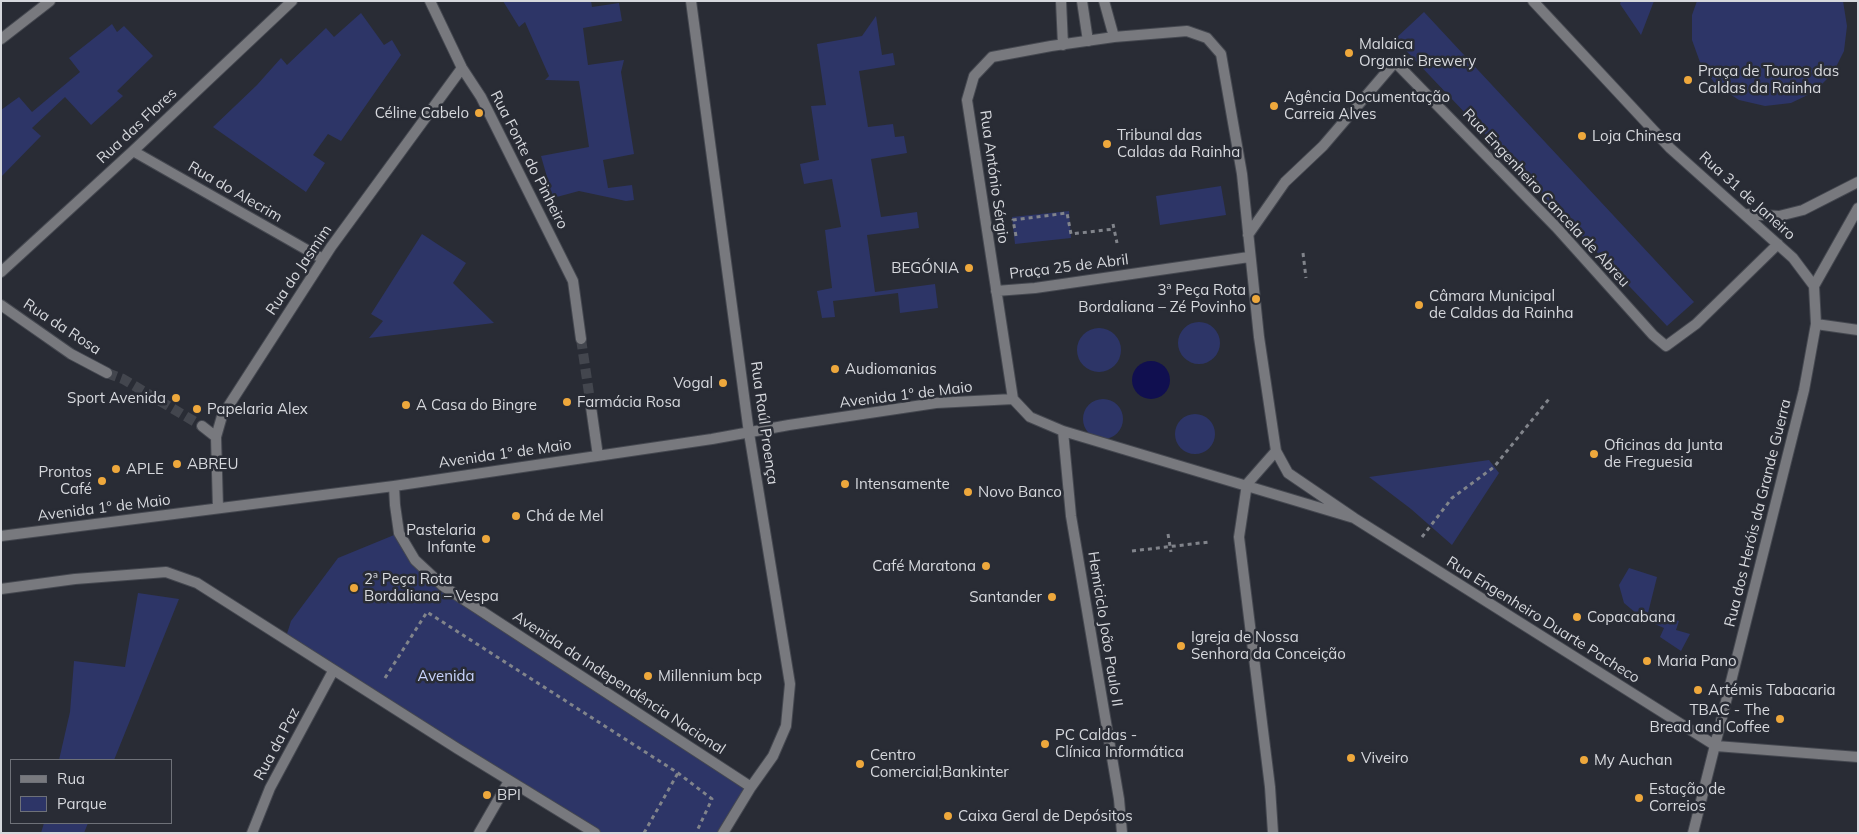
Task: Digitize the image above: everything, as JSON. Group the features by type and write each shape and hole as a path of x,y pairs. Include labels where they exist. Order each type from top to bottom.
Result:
{"street":[{"path":"1,39 50,1"},
{"name":"Rua das Flores","path":"1,272 292,1"},
{"name":"Rua Fonte do Pinheiro","path":"430,1 462,68 481,97 573,281 581,339"},
{"name":"Rua Raúl Proença","path":"691,1 749,433 790,684 786,726 773,756 750,787 723,833"},
{"path":"1061,1 1064,44"},
{"path":"1082,1 1088,41"},
{"path":"1104,1 1114,37"},
{"name":"Rua 31 de Janeiro","path":"1533,1 1670,148 1793,258 1814,286"},
{"name":"Rua António Sérgio","path":"996,291 967,100 974,76 992,57 1114,37 1187,31 1207,38 1221,54 1242,174 1249,257"},
{"name":"Rua Engenheiro Cancela de Abreu","path":"1248,235 1285,182 1323,146 1395,62 1556,227 1653,335 1666,346 1696,324 1778,244"},
{"name":"Rua do Jasmim","path":"218,508 216,437 222,416 323,259 462,68"},
{"name":"Rua do Alecrim","path":"133,151 323,259"},
{"path":"1745,214 1779,216 1803,210 1858,182"},
{"path":"1814,286 1858,208"},
{"path":"1249,257 1276,451 1288,473 1354,518"},
{"name":"Praça 25 de Abril","path":"1013,399 996,291 1035,288 1249,257"},
{"name":"Rua dos Heróis da Grande Guerra","path":"1692,833 1716,746 1804,390 1816,324 1814,286"},
{"name":"Rua da Rosa","path":"1,305 71,354 107,373"},
{"path":"1816,324 1858,330"},
{"path":"1013,399 1030,417 1064,431 1247,484 1354,518"},
{"name":"Avenida 1º de Maio","path":"1,536 394,486 936,403 1013,399"},
{"path":"591,407 598,456"},
{"path":"202,426 216,437"},
{"name":"Hemiciclo João Paulo II","path":"1064,431 1071,516 1122,833"},
{"path":"1273,833 1270,787 1239,537 1247,484 1276,451"},
{"name":"Avenida da Independência Nacional","path":"394,486 400,533 415,560 443,586 750,787"},
{"name":"Rua Engenheiro Duarte Pacheco","path":"1354,518 1716,746"},
{"path":"1,589 75,579 166,572 197,583 333,671 595,833"},
{"name":"Rua da Paz","path":"252,833 270,788 333,671"},
{"path":"1716,746 1858,757"},
{"path":"480,833 509,781"}],"path":[{"path":"1016,236 1013,220 1067,214 1071,234 1114,229"},
{"path":"1113,224 1117,243"},
{"path":"1303,253 1306,278"},
{"path":"1409,553 1452,498 1494,467 1549,399"},
{"path":"1168,534 1171,552"},
{"path":"1132,551 1209,542"},
{"path":"381,685 427,612 678,773 712,800 696,833"},
{"path":"644,833 678,773"}],"green space":[{"path":"503,1 591,1 592,7 619,3 622,21 583,28 588,65 624,60 621,72 634,154 603,160 608,188 632,185 634,200 626,201 579,191 553,198 541,156 589,147 579,81 545,80 549,76 525,22 519,27"},
{"path":"1621,1 1654,1 1641,35 1620,4"},
{"path":"1697,1 1843,1 1847,26 1844,51 1833,73 1814,92 1791,103 1765,106 1739,100 1717,86 1701,65 1692,40 1692,15"},
{"path":"1424,12 1694,302 1667,326 1395,39"},
{"path":"361,13 384,45 392,40 401,55 341,141 328,134 313,155 325,163 306,192 213,127 257,85 281,58 287,65 326,28 334,37"},
{"path":"876,16 882,55 893,53 895,65 859,71 868,127 893,124 895,137 904,136 907,153 871,159 881,217 917,212 919,228 867,235 875,292 935,284 938,308 900,313 898,293 833,301 835,317 822,318 817,291 832,288 825,230 841,227 832,179 804,184 800,164 819,160 811,106 826,105 817,44 862,36"},
{"path":"112,24 117,32 124,26 153,56 117,91 123,96 91,125 65,97 32,128 41,136 1,177 1,110 19,97 32,112 80,72 69,58"},
{"path":"1221,186 1226,215 1160,225 1156,196"},
{"path":"1069,211 1071,238 1015,244 1012,217"},
{"path":"422,234 466,263 453,283 494,323 369,338 383,321 371,314"},
{"path":"1203,322 1211,325 1217,331 1220,343 1217,355 1211,361 1195,364 1187,361 1181,355 1178,339 1181,331 1187,325"},
{"path":"1099,328 1111,332 1117,338 1121,350 1117,362 1111,368 1099,372 1087,368 1081,362 1077,350 1081,338 1087,332"},
{"path":"1107,399 1114,402 1120,408 1123,419 1122,427 1114,436 1107,439 1099,439 1092,436 1084,427 1083,415 1086,408 1095,400"},
{"path":"1199,414 1206,417 1212,423 1215,434 1214,442 1206,451 1199,454 1191,454 1184,451 1176,442 1175,430 1178,423 1187,415"},
{"path":"1489,460 1499,473 1452,545 1411,509 1369,477"},
{"name":"Avenida","path":"399,533 415,560 443,586 751,787 723,833 595,833 285,640 291,621 338,558"},
{"path":"1629,568 1657,577 1648,613 1679,621 1676,630 1690,634 1681,651 1660,637 1664,628 1643,619 1624,603 1619,585"},
{"path":"138,593 179,599 114,759 59,759 70,712 74,661 125,667"},
{"path":"44,824 88,824 84,833 41,833"}],"shaded area":[{"path":"1151,361 1164,367 1170,380 1164,393 1151,399 1138,393 1132,380 1138,367"}],"tunnel":[{"path":"581,339 591,407"},
{"path":"107,373 123,379 202,426"}],"place":[{"name":"Malaica Organic Brewery","path":"1349,53"},
{"name":"Praça de Touros das Caldas da Rainha","path":"1688,80"},
{"name":"Agência Documentação Carreia Alves","path":"1274,106"},
{"name":"Céline Cabelo","path":"479,113"},
{"name":"Loja Chinesa","path":"1582,136"},
{"name":"Tribunal das Caldas da Rainha","path":"1107,144"},
{"name":"BEGÓNIA","path":"969,268"},
{"name":"3ª Peça Rota Bordaliana – Zé Povinho","path":"1256,299"},
{"name":"Câmara Municipal de Caldas da Rainha","path":"1419,305"},
{"name":"Audiomanias","path":"835,369"},
{"name":"Vogal","path":"723,383"},
{"name":"Sport Avenida","path":"176,398"},
{"name":"Farmácia Rosa","path":"567,402"},
{"name":"A Casa do Bingre","path":"406,405"},
{"name":"Papelaria Alex","path":"197,409"},
{"name":"Oficinas da Junta de Freguesia","path":"1594,454"},
{"name":"ABREU","path":"177,464"},
{"name":"APLE","path":"116,469"},
{"name":"Prontos Café","path":"102,481"},
{"name":"Intensamente","path":"845,484"},
{"name":"Novo Banco","path":"968,492"},
{"name":"Chá de Mel","path":"516,516"},
{"name":"Pastelaria Infante","path":"486,539"},
{"name":"Café Maratona","path":"986,566"},
{"name":"2ª Peça Rota Bordaliana – Vespa","path":"354,588"},
{"name":"Santander","path":"1052,597"},
{"name":"Copacabana","path":"1577,617"},
{"name":"Igreja de Nossa Senhora da Conceição","path":"1181,646"},
{"name":"Maria Pano","path":"1647,661"},
{"name":"Millennium bcp","path":"648,676"},
{"name":"Artémis Tabacaria","path":"1698,690"},
{"name":"TBAC - The Bread and Coffee","path":"1780,719"},
{"name":"PC Caldas - Clínica Informática","path":"1045,744"},
{"name":"Viveiro","path":"1351,758"},
{"name":"My Auchan","path":"1584,760"},
{"name":"Centro Comercial;Bankinter","path":"860,764"},
{"name":"BPI","path":"487,795"},
{"name":"Estação de Correios","path":"1639,798"},
{"name":"Caixa Geral de Depósitos","path":"948,816"}]}
